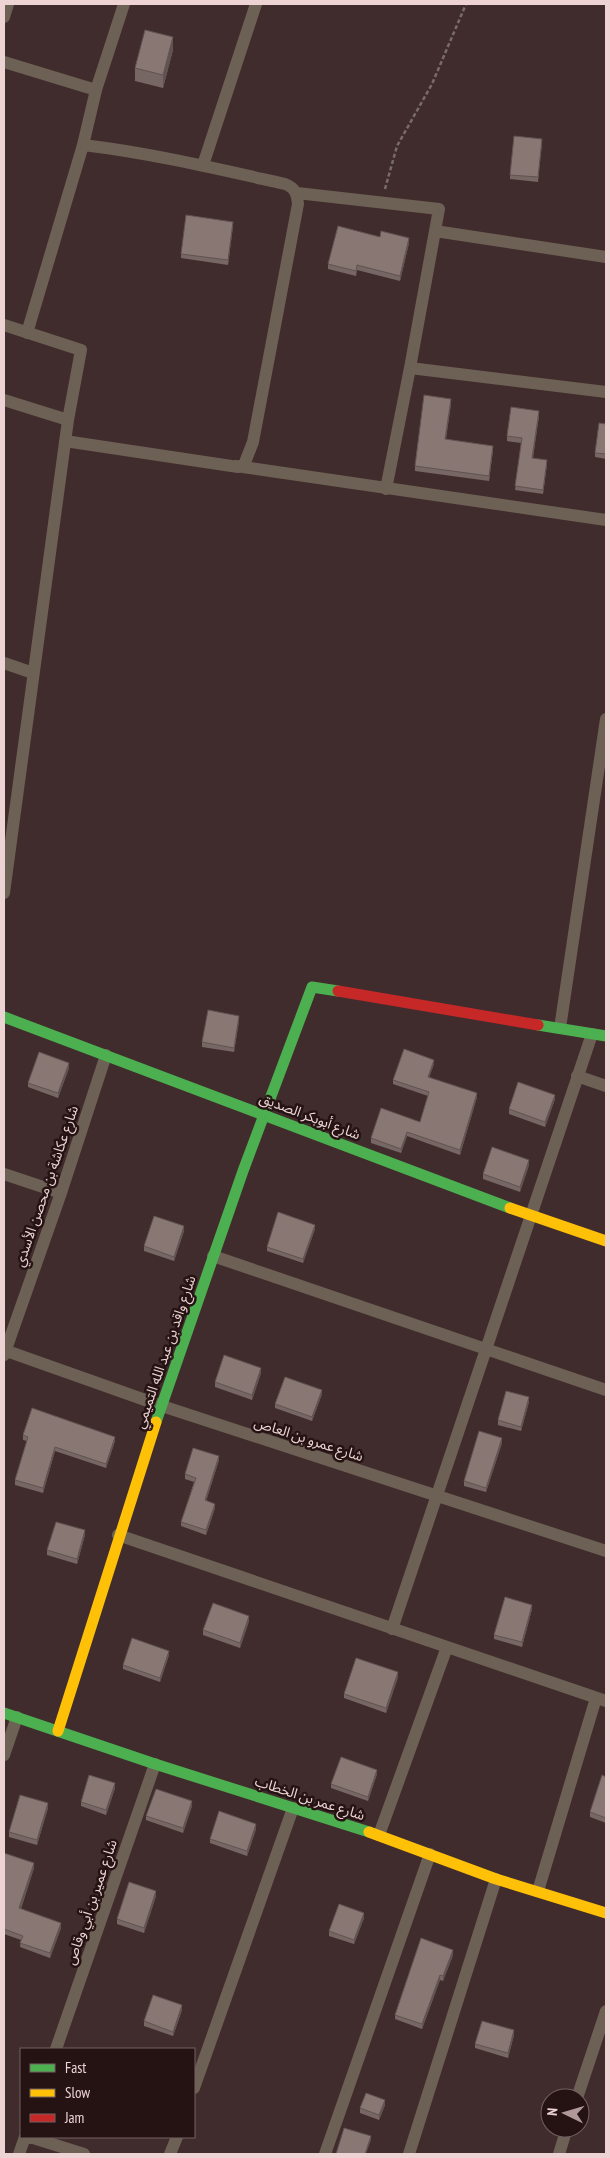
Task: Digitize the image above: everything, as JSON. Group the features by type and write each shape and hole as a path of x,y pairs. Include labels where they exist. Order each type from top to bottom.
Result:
{"street":[{"path":"4,17 8,4"},
{"path":"27,333 83,145 96,90 124,4"},
{"path":"203,165 256,4"},
{"path":"4,62 96,90"},
{"path":"65,441 238,467 244,465 248,459 255,432 298,204 297,193 292,187 285,184 203,165 119,149 83,145"},
{"path":"297,193 439,209 386,489"},
{"path":"435,231 606,257"},
{"path":"4,325 81,350 65,441 4,893"},
{"path":"410,368 606,392"},
{"path":"4,400 68,420"},
{"path":"65,441 606,520"},
{"path":"4,663 33,673"},
{"path":"606,719 560,1028 606,1036"},
{"name":"شارع واقد بن عبد الله التميمي","path":"58,1731 118,1535 213,1256 262,1114 312,987 560,1028"},
{"name":"شارع أبوبكر الصديق","path":"4,1017 530,1216 606,1241"},
{"path":"392,1629 441,1498 486,1348 592,1034"},
{"name":"شارع عكاشة بن محصن الأسدي","path":"4,1352 61,1193 106,1055"},
{"path":"577,1076 606,1086"},
{"path":"4,1174 61,1193"},
{"path":"213,1256 606,1390"},
{"name":"شارع عمرو بن العاص","path":"4,1352 606,1552"},
{"path":"118,1535 601,1700 538,1892"},
{"path":"379,1835 447,1647"},
{"name":"شارع عمر بن الخطاب","path":"4,1713 155,1764 379,1835 496,1879 606,1913"},
{"path":"4,1755 17,1717"},
{"name":"شارع عمير بن أبي وقاص","path":"56,2048 155,1764"},
{"path":"195,2085 294,1808"},
{"path":"325,2154 430,1854"},
{"path":"409,2154 496,1879"},
{"path":"580,2088 606,2011"},
{"path":"19,2154 25,2138"},
{"path":"33,2138 84,2154"},
{"path":"170,2154 177,2138"},
{"path":"559,2154 564,2138"}],"path":[{"path":"381,202 397,146 432,84 466,4"}],"building":[{"path":"145,30 173,37 163,75 135,68"},
{"path":"514,136 542,139 538,177 510,175"},
{"path":"186,215 233,222 228,260 181,254"},
{"path":"338,226 380,237 381,231 409,238 400,276 357,265 356,271 328,264"},
{"path":"424,395 451,399 445,439 493,446 489,476 415,466"},
{"path":"511,407 539,411 532,458 547,460 543,490 515,486 522,438 507,436"},
{"path":"599,423 606,424 606,454 595,453"},
{"path":"208,1010 239,1016 234,1048 202,1042"},
{"path":"404,1049 434,1060 428,1077 477,1093 460,1150 407,1132 401,1149 371,1138 381,1108 420,1122 429,1092 393,1080"},
{"path":"39,1052 69,1063 58,1093 28,1083"},
{"path":"518,1082 555,1095 545,1122 509,1109"},
{"path":"492,1147 529,1160 520,1187 483,1174"},
{"path":"278,1212 315,1225 303,1259 267,1247"},
{"path":"154,1216 184,1226 174,1257 144,1246"},
{"path":"224,1355 261,1368 252,1395 215,1382"},
{"path":"285,1377 322,1390 312,1417 275,1404"},
{"path":"506,1391 529,1397 521,1427 498,1420"},
{"path":"32,1408 115,1437 106,1464 55,1447 43,1488 15,1480 28,1437 23,1435"},
{"path":"479,1431 502,1438 486,1488 464,1481"},
{"path":"193,1448 219,1456 205,1500 215,1504 206,1530 181,1522 196,1478 185,1474"},
{"path":"56,1522 85,1530 77,1559 47,1550"},
{"path":"505,1597 532,1605 522,1642 494,1635"},
{"path":"213,1603 249,1616 240,1643 203,1630"},
{"path":"132,1638 169,1651 160,1678 123,1665"},
{"path":"356,1658 398,1672 386,1708 344,1694"},
{"path":"341,1757 377,1770 368,1797 331,1784"},
{"path":"89,1775 115,1783 106,1810 81,1802"},
{"path":"602,1775 606,1777 606,1818 590,1812"},
{"path":"156,1789 192,1801 183,1828 146,1816"},
{"path":"20,1795 48,1803 37,1840 9,1832"},
{"path":"219,1811 256,1824 247,1851 210,1839"},
{"path":"4,1853 34,1863 19,1908 61,1923 50,1953 20,1943 23,1936 4,1929"},
{"path":"129,1882 156,1891 144,1928 117,1919"},
{"path":"339,1904 364,1913 354,1940 329,1931"},
{"path":"421,1938 453,1950 443,1976 440,1975 422,2024 395,2015"},
{"path":"153,1995 182,2005 173,2032 144,2021"},
{"path":"482,2021 514,2030 508,2053 475,2044"},
{"path":"366,2093 385,2100 379,2115 360,2108"},
{"path":"344,2128 371,2136 365,2154 336,2154"}],"traffic: fast":[{"path":"156,1422 243,1171 312,987 338,991"},
{"path":"4,1017 510,1208"},
{"path":"538,1025 606,1036"},
{"path":"4,1713 155,1764 369,1832"}],"traffic: slow":[{"path":"510,1208 606,1241"},
{"path":"58,1731 156,1422"},
{"path":"369,1832 496,1879 606,1913"}],"traffic: jam":[{"path":"338,991 538,1025"}]}
